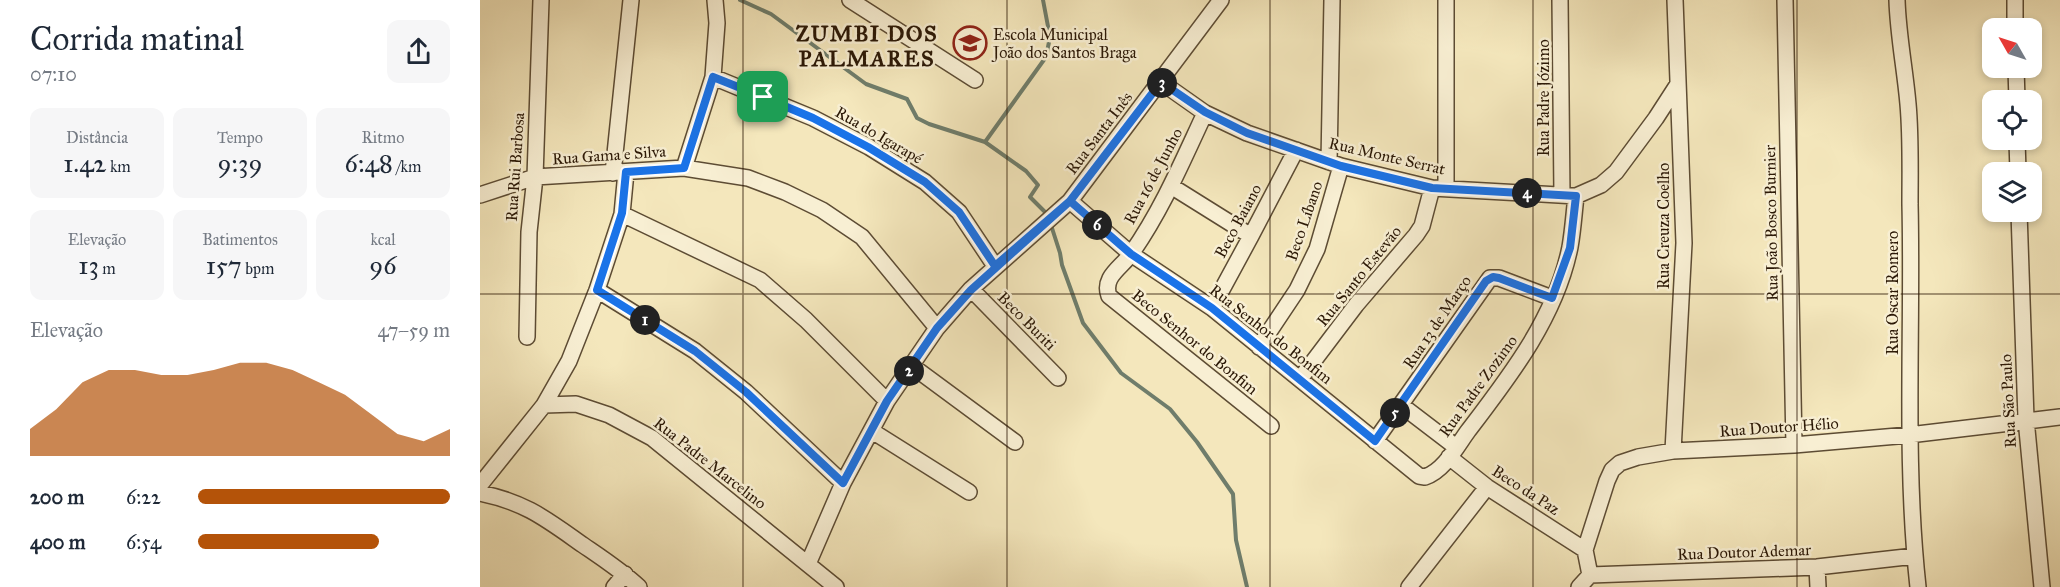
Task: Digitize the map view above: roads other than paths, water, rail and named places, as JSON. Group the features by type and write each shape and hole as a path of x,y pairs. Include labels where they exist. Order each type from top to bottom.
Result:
{"street":[{"name":"Rua Rui Barbosa","path":"527,337 529,232 534,177 541,0"},
{"path":"480,485 544,405 569,361 597,290 622,213 619,173 631,0"},
{"path":"684,168 713,77 717,23 715,0"},
{"path":"850,0 975,80"},
{"name":"Rua Santa Inês","path":"808,564 843,483 887,401 937,328 995,266 1070,201 1221,0"},
{"name":"Beco Líbano","path":"1259,347 1297,290 1317,249 1335,164 1332,0"},
{"name":"Rua Santo Estevão","path":"1300,379 1356,305 1416,235 1439,188 1446,0"},
{"name":"Rua Padre Józimo","path":"1560,0 1569,196"},
{"name":"Rua Creuza Coelho","path":"1673,451 1684,243 1675,0"},
{"name":"Rua João Bosco Burnier","path":"1785,0 1794,445"},
{"name":"Rua Oscar Romero","path":"1897,0 1908,104 1911,206 1909,435 1918,587"},
{"path":"2015,0 2015,18"},
{"name":"Rua do Igarapé","path":"713,77 813,118 868,147 925,182 959,212 995,266"},
{"name":"Rua Monte Serrat","path":"1161,82 1205,112 1247,133 1335,164 1439,188 1569,196 1601,185 1616,172 1630,156 1678,84"},
{"name":"Rua 16 de Junho","path":"1131,254 1171,186 1205,112"},
{"name":"Beco Baiano","path":"1212,308 1296,150"},
{"name":"Rua Gama e Silva","path":"480,195 534,177 684,168 748,178 785,192 822,210 862,237 937,328"},
{"path":"1171,186 1251,236"},
{"name":"Rua Padre Zozimo","path":"1419,476 1428,477 1452,452 1525,353 1552,298 1570,248 1569,196"},
{"name":"Rua Senhor do Bonfim","path":"1070,201 1131,254 1212,308 1419,476"},
{"path":"622,213 760,280 806,320 887,401"},
{"name":"Rua São Paulo","path":"2019,222 2026,420 2042,587"},
{"name":"Beco Senhor do Bonfim","path":"1131,254 1108,280 1106,285 1109,296 1271,426"},
{"name":"Rua 13 de Março","path":"1375,441 1482,286 1490,278 1499,278 1552,298"},
{"path":"597,290 695,351 746,392 843,483"},
{"name":"Beco Buriti","path":"971,290 1058,378"},
{"path":"912,366 1015,442"},
{"name":"Rua Padre Marcelino","path":"544,405 576,404 609,415 652,438 836,587"},
{"name":"Beco da Paz","path":"1401,405 1487,487 1586,550"},
{"name":"Rua Doutor Hélio","path":"1590,575 1586,550 1607,481 1612,470 1628,459 1673,451 1794,445 1909,435 2060,417"},
{"path":"872,431 969,492"},
{"path":"1408,587 1487,487"},
{"path":"480,493 505,498 537,512 625,574 639,587"},
{"name":"Rua Doutor Ademar","path":"1590,575 1817,567 1915,556"},
{"path":"1817,567 1818,587"},
{"path":"614,587 625,574"},
{"path":"1579,587 1590,575 1603,587"}],"waterway":[{"path":"740,0 771,14 866,84 907,99 917,118 985,142 1026,171 1038,185 1030,197 1048,215"},
{"path":"985,142 1046,57 1050,37 1043,0"},
{"path":"1051,225 1062,265 1083,323 1121,373 1170,409 1197,442 1233,494 1236,540 1247,587"}],"place":[{"name":"Escola Municipal João dos Santos Braga","path":"970,43"}],"district":[{"name":"ZUMBI DOS PALMARES","path":"867,46"}]}
